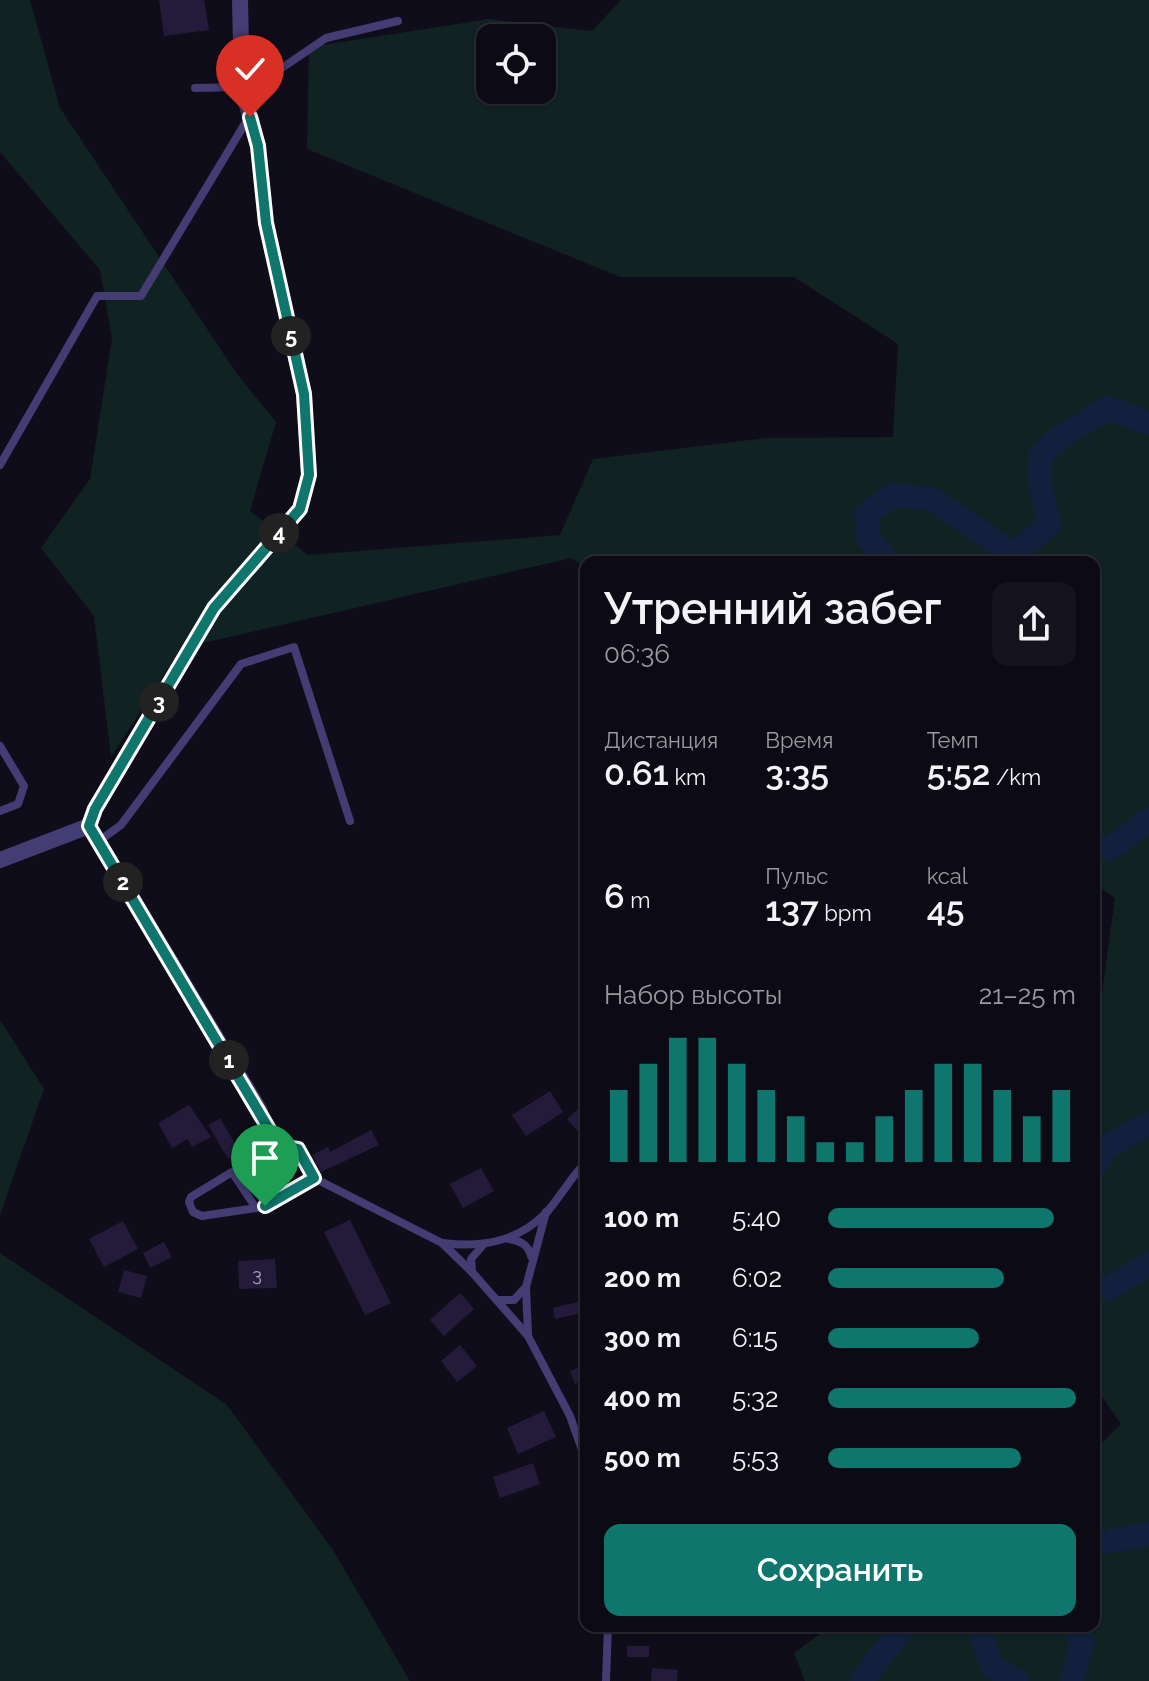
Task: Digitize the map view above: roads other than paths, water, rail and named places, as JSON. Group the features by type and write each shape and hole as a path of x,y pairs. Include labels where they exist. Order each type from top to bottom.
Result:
{"street":[{"path":"0,860 89,826 95,809 214,608 300,509 309,475 304,394 266,223 258,146 242,87 240,0"},
{"path":"89,826 260,1111"}],"lane":[{"path":"0,465 97,296 141,296 276,72 326,38 398,21"},
{"path":"195,88 242,87"},
{"path":"99,841 121,825 241,664 294,647 350,821"},
{"path":"0,746 24,786 18,804 0,811"},
{"path":"260,1111 279,1146 298,1149 314,1178 442,1243 472,1272 528,1336 570,1416 580,1444"},
{"path":"442,1243 468,1246 520,1234 546,1212 580,1170"},
{"path":"256,1208 232,1172 191,1197 189,1202 193,1212 202,1216 256,1208 314,1178"},
{"path":"528,1336 526,1287 546,1212"},
{"path":"507,1239 523,1243 529,1249 532,1261"},
{"path":"472,1272 471,1259 484,1244"},
{"path":"496,1300 514,1300 526,1287"},
{"path":"606,1681 608,1632"}],"waterway":[{"path":"884,556 868,538 866,514 893,495 932,499 1014,554 1049,525 1039,477 1041,455 1059,438 1108,408 1149,423"},
{"path":"1100,847 1109,849 1149,820"},
{"path":"1100,1157 1105,1148 1149,1123"},
{"path":"1100,1286 1108,1289 1149,1264"},
{"path":"1100,1542 1149,1534"},
{"path":"861,1681 900,1632"},
{"path":"980,1632 992,1666 1017,1681"},
{"path":"1071,1681 1083,1642 1077,1632"}]}
